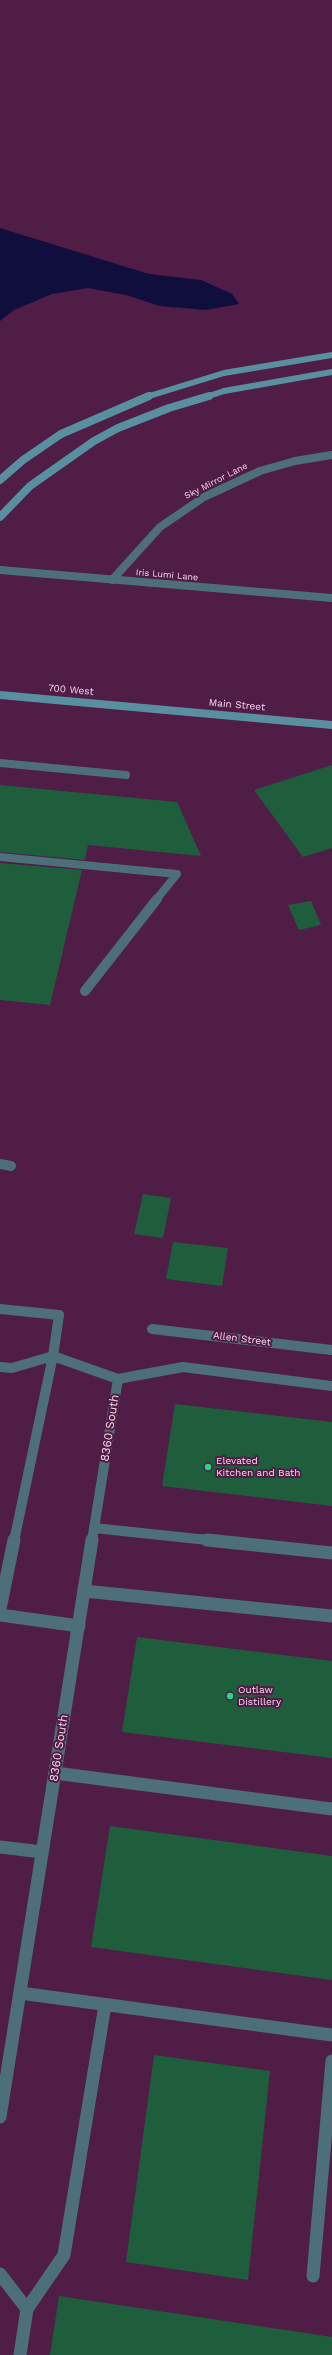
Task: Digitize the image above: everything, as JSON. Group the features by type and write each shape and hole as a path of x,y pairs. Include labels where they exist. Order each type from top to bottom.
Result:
{"main road":[{"path":"0,480 29,456 61,434 131,402 179,385 224,373 332,355"},
{"path":"0,517 30,486 50,470 94,441 118,428 169,408 224,391 332,372"},
{"name":"700 West","path":"0,695 140,707"},
{"name":"Main Street","path":"140,707 332,725"}],"street":[{"name":"Sky Mirror Lane","path":"112,580 160,527 204,497 260,471 295,461 332,455"},
{"name":"Iris Lumi Lane","path":"0,570 332,598"},
{"path":"0,763 126,775"},
{"path":"0,858 177,874 85,991"},
{"path":"0,1164 11,1166"},
{"path":"0,1309 59,1315 53,1356 0,1609"},
{"name":"Allen Street","path":"152,1329 332,1350"},
{"path":"0,1367 12,1368 53,1356 118,1379 183,1366 332,1386"},
{"name":"8360 South","path":"0,2117 118,1379"},
{"path":"94,1528 332,1553"},
{"path":"84,1591 332,1616"},
{"path":"0,1615 78,1626"},
{"path":"55,1773 332,1808"},
{"path":"0,1847 42,1852"},
{"path":"20,1993 332,2035"},
{"path":"20,2355 27,2309 64,2255 105,2005"},
{"path":"313,2276 332,2061"},
{"path":"0,2274 27,2309"}],"shaded area":[{"path":"0,228 149,274 201,280 232,294 239,304 206,310 160,306 126,295 88,288 52,294 14,310 0,321"}],"building":[{"path":"332,765 332,848 303,857 254,790"},
{"path":"0,785 177,802 201,856 88,845 85,860 0,852"},
{"path":"0,863 82,870 50,1005 0,1000"},
{"path":"311,901 321,925 299,930 288,905"},
{"path":"143,1194 171,1198 163,1238 134,1234"},
{"path":"173,1242 228,1248 222,1286 166,1279"},
{"path":"175,1404 332,1422 332,1506 162,1486"},
{"name":"Outlaw Distillery","path":"137,1637 332,1661 332,1758 122,1732"},
{"path":"110,1826 332,1856 332,1980 91,1947"},
{"path":"154,2055 270,2071 248,2280 126,2262"},
{"path":"59,2296 332,2337 332,2355 50,2355"}],"place":[{"name":"Elevated Kitchen and Bath","path":"208,1467"},
{"name":"Outlaw Distillery","path":"230,1696"}]}
